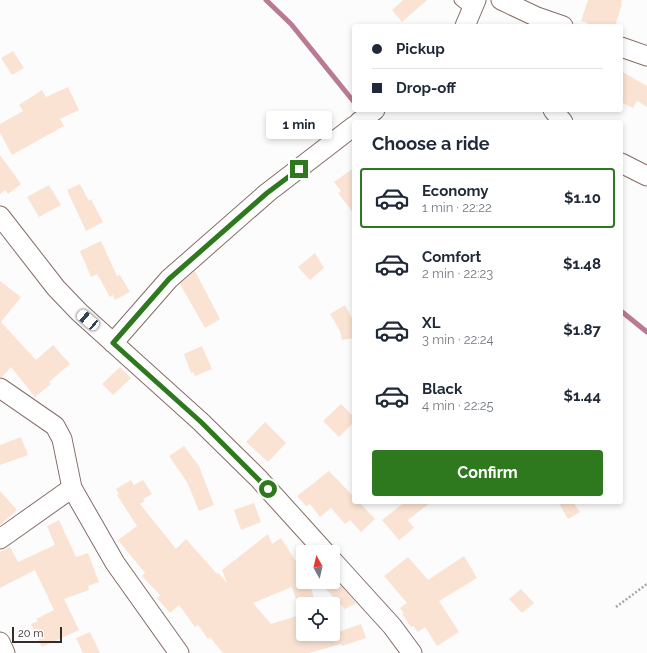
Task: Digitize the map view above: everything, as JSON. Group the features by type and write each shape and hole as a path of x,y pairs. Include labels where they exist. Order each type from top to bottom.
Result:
{"street":[{"path":"501,0 558,24"},
{"path":"623,48 647,56"},
{"path":"362,120 372,112"},
{"path":"555,112 561,120"},
{"path":"113,343 169,279 267,193 352,128"},
{"path":"623,164 647,176"},
{"path":"0,216 56,288 79,312 201,422 259,479 319,545"},
{"path":"0,388 55,426 62,439 72,488 115,563 179,653"},
{"path":"0,538 72,488"},
{"path":"340,569 392,626 412,653"},
{"path":"0,642 5,653"}],"path":[{"path":"616,607 647,584"}],"building":[{"path":"403,0 427,0 402,22 392,10"},
{"path":"588,0 622,0 616,24 588,24 581,21"},
{"path":"13,51 24,68 12,75 1,58"},
{"path":"623,72 647,86 647,107 637,101 633,108 623,103"},
{"path":"68,87 79,110 60,119 64,126 12,155 0,133 0,124 23,111 19,105 42,90 46,97"},
{"path":"0,155 21,184 8,194 5,190 0,194"},
{"path":"352,169 352,211 338,193 341,191 334,182"},
{"path":"80,184 89,201 91,199 103,222 86,231 67,190"},
{"path":"49,185 61,205 39,217 27,197"},
{"path":"101,241 117,276 120,275 130,292 115,300 113,295 110,297 97,274 91,277 80,251"},
{"path":"315,253 324,268 310,280 298,267"},
{"path":"195,271 220,319 205,328 180,284"},
{"path":"0,281 21,297 1,322 36,360 53,345 70,364 49,382 51,384 35,397 11,367 2,377 0,377"},
{"path":"345,305 352,318 352,338 342,340 340,331 330,314"},
{"path":"202,346 212,369 195,376 193,372 191,373 184,354"},
{"path":"120,367 131,378 113,395 102,384"},
{"path":"341,404 352,415 352,424 339,437 323,421"},
{"path":"265,422 286,443 268,462 246,442"},
{"path":"21,437 28,455 0,465 0,445"},
{"path":"184,446 199,466 214,505 199,511 187,482 169,456"},
{"path":"329,471 352,495 352,504 361,504 375,519 361,532 350,520 345,524 331,508 320,517 310,504 306,506 297,496"},
{"path":"131,480 134,485 143,480 152,494 143,499 145,501 140,504 176,549 186,539 227,583 222,570 268,534 272,544 281,538 296,561 296,589 311,589 314,597 296,597 296,600 292,587 253,603 271,624 296,616 296,641 340,641 340,631 361,624 366,638 342,646 341,644 309,653 223,653 210,637 208,639 198,625 195,627 179,605 170,613 157,598 160,595 142,576 145,573 118,540 137,526 117,495 119,494 116,489"},
{"path":"0,491 17,510 0,525"},
{"path":"254,503 261,522 241,530 234,510"},
{"path":"402,504 428,504 408,520 414,528 399,540 382,520"},
{"path":"559,504 574,504 580,512 568,519"},
{"path":"59,520 76,557 88,553 99,582 88,586 89,590 64,599 79,630 42,647 31,624 38,621 36,619 54,610 35,570 0,588 0,552 10,547 18,562 55,545 47,526"},
{"path":"464,556 477,578 439,601 459,632 437,646 425,627 418,632 413,626 411,627 402,614 404,613 400,608 407,603 384,576 408,557 428,580"},
{"path":"340,585 356,603 345,609 340,604 340,597 333,597 326,589 340,589"},
{"path":"521,589 534,603 522,613 509,599"},
{"path":"90,632 100,653 83,653 76,638"}],"waterway":[{"path":"266,0 291,24 352,100"},
{"path":"623,313 647,332"}],"route":[{"path":"268,489 201,422 113,343 169,279 188,264 267,193 299,169"}]}
